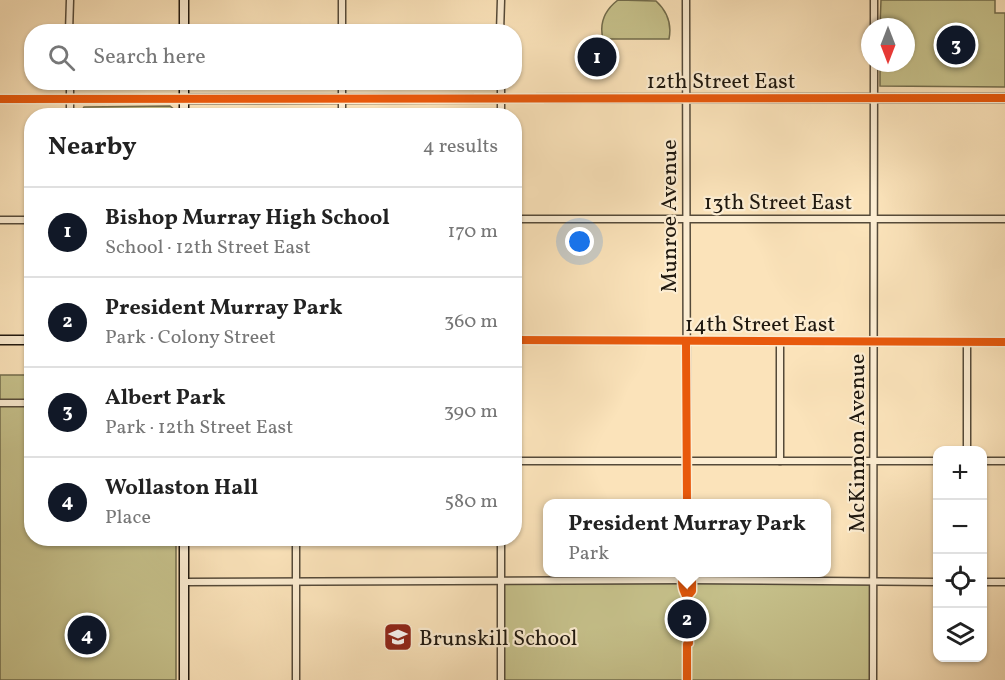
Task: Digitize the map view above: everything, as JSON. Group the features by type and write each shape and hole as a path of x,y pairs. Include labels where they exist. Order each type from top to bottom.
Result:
{"street":[{"path":"69,24 70,0"},
{"path":"184,0 184,24"},
{"path":"342,0 342,24"},
{"path":"500,24 501,0"},
{"name":"Munroe Avenue","path":"687,0 687,499"},
{"path":"874,0 874,18"},
{"name":"McKinnon Avenue","path":"873,680 874,72"},
{"path":"70,90 70,108"},
{"path":"184,90 184,108"},
{"path":"342,90 342,108"},
{"path":"501,90 501,108"},
{"name":"12th Street East","path":"184,99 1005,98"},
{"path":"0,99 184,99"},
{"name":"13th Street East","path":"522,219 1005,219"},
{"path":"0,220 24,220"},
{"path":"0,340 24,340"},
{"name":"14th Street East","path":"522,340 1005,342"},
{"path":"780,341 780,461"},
{"path":"967,343 967,446"},
{"path":"0,403 24,403"},
{"path":"522,461 933,461"},
{"path":"987,461 1005,461"},
{"path":"184,546 184,680"},
{"path":"296,546 296,680"},
{"path":"501,546 501,680"},
{"path":"184,582 687,580 933,582"},
{"path":"987,582 1005,582"}],"shaded area":[{"path":"618,0 656,1 664,9 668,18 669,39 603,39 604,17"},
{"path":"881,0 995,0 995,13 1005,13 1005,87 880,86 880,72 915,72 915,18 880,18"},
{"path":"170,106 172,108 83,108"},
{"path":"0,375 24,375 24,546 176,546 176,680 0,680"},
{"path":"501,582 873,582 873,680 501,680"}],"cycle path":[{"path":"0,99 1005,98"},
{"path":"522,340 1005,342"},
{"path":"686,341 687,499"},
{"path":"687,597 692,591 692,581 682,580 688,610 687,680"}],"place":[{"name":"Albert Park","path":"956,45"},
{"name":"Bishop Murray High School","path":"597,57"},
{"name":"President Murray Park","path":"687,619"},
{"name":"Wollaston Hall","path":"87,635"},
{"name":"Brunskill School","path":"398,637"}]}
